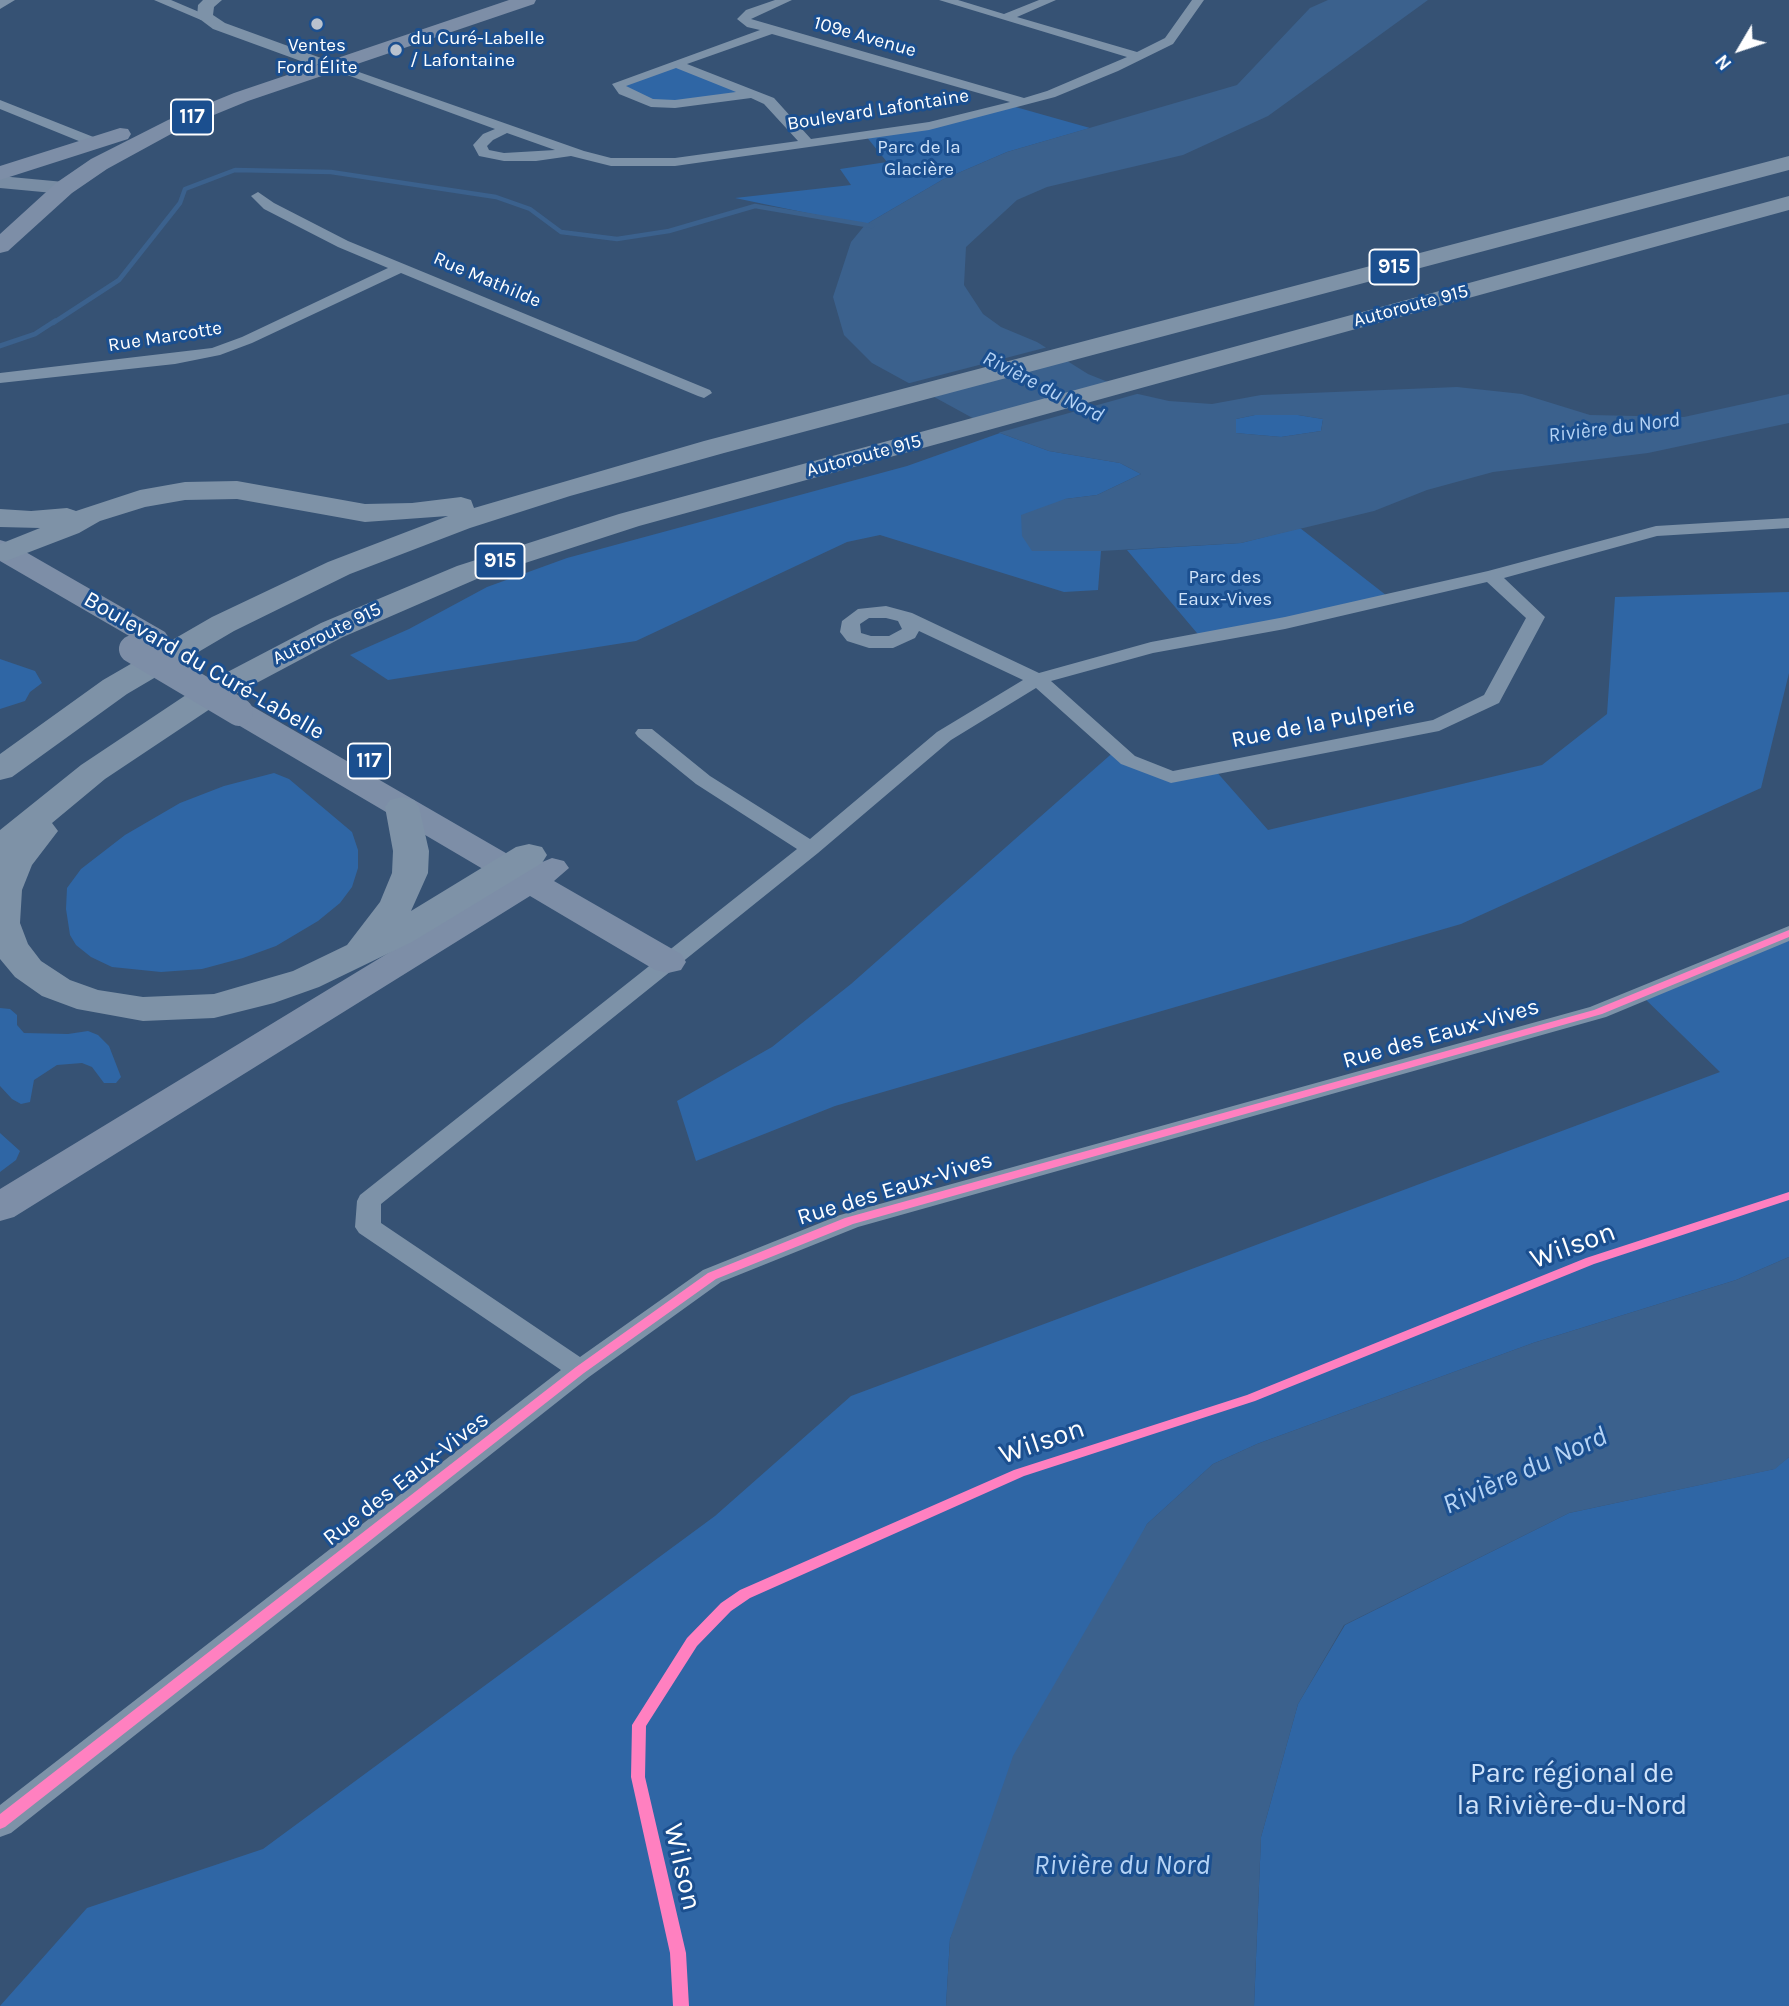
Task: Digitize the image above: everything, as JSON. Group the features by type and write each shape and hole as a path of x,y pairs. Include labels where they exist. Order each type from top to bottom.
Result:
{"highway":[{"name":"Autoroute 915","path":"0,770 67,719 137,673 248,611 364,558 460,522 560,490 918,392 1789,162"},
{"name":"Autoroute 915","path":"0,848 73,787 143,736 224,686 307,641 423,589 514,556 603,528 1789,203"},
{"path":"2,557 90,515 140,499 198,490 250,492 330,509 381,513 441,509 560,490"},
{"path":"0,518 31,520 90,515"},
{"path":"73,787 15,864 4,890 1,912 5,935 28,970 56,988 91,1001 125,1008 200,1008 283,988 399,934 529,868"},
{"path":"359,952 397,905 407,885 411,851 402,807"}],"main road":[{"name":"117","path":"0,218 37,185 76,159 144,125 501,0"},
{"name":"117","path":"0,246 65,188 99,164 175,124 322,64 527,0"},
{"path":"0,173 144,125"},
{"path":"0,181 65,188"},
{"name":"Boulevard du Curé-Labelle","path":"2,557 250,706 477,822 529,868"},
{"name":"Boulevard du Curé-Labelle","path":"250,706 402,807 529,868"},
{"name":"117","path":"529,868 678,954"},
{"path":"0,1208 529,868"}],"street":[{"path":"0,5 9,0"},
{"name":"Boulevard Lafontaine","path":"160,0 204,6 243,36 573,152 611,162 643,163 675,162 941,124 1024,102 1051,94 1169,41 1198,0"},
{"name":"109e Avenue","path":"786,0 750,13 743,19 751,24 1024,102"},
{"path":"944,0 1138,56"},
{"path":"1006,17 1050,0"},
{"path":"756,94 651,103 623,91 618,84 772,30"},
{"path":"676,64 769,100 808,143"},
{"path":"0,104 96,143"},
{"name":"Boulevard Lafontaine","path":"507,128 488,137 480,145 484,153 504,157 536,157 573,152"},
{"name":"Rue Mathilde","path":"258,196 269,206 343,244 705,393"},
{"name":"Rue Marcotte","path":"0,378 175,359 224,349 402,267"},
{"path":"580,1370 368,1227 369,1201 811,849 944,736 1037,680 1151,648 1285,623 1491,576 1656,531 1789,523"},
{"name":"Rue de la Pulperie","path":"1037,680 1128,760 1171,777 1439,725 1492,699 1536,617 1491,576"},
{"path":"905,617 1037,680"},
{"path":"645,733 703,780 811,849"},
{"name":"Rue des Eaux-Vives","path":"0,1823 580,1370 712,1276 849,1221 1598,1012 1789,933"}],"green space":[{"path":"676,64 756,94 651,103 618,84"},
{"name":"Parc de la Glacière","path":"1012,106 1090,128 1007,152 942,180 865,225 735,198 851,185 840,169 887,162 865,135"},
{"path":"1255,415 1298,415 1323,419 1321,431 1281,437 1235,433 1236,419"},
{"path":"1000,433 1049,451 1120,463 1141,474 1097,495 1065,499 1032,551 1101,551 1098,590 1064,592 880,535 847,542 636,641 388,680 350,655 409,629 487,587 567,558 907,466"},
{"name":"Parc des Eaux-Vives","path":"1300,528 1391,599 1202,639 1127,550 1241,543"},
{"path":"1789,592 1789,673 1761,788 1461,924 835,1106 696,1161 677,1101 772,1047 851,984 1117,749 1172,778 1214,769 1268,830 1542,765 1607,714 1615,597"},
{"path":"0,659 35,671 42,683 30,692 25,701 0,709"},
{"path":"274,773 289,779 352,832 358,850 358,868 352,887 340,903 318,921 276,946 202,969 161,972 112,967 91,957 76,945 70,935 66,909 67,888 81,869 125,835 180,803 224,786"},
{"path":"1789,933 1789,1257 1736,1280 1533,1343 1257,1444 1213,1464 1147,1524 950,1939 946,2006 0,2006 87,1908 263,1849 715,1516 851,1396 1720,1072 1640,994"},
{"path":"0,1008 10,1009 17,1015 17,1025 24,1033 68,1034 88,1031 98,1035 109,1046 121,1077 116,1083 104,1083 92,1067 82,1063 57,1065 34,1080 30,1102 21,1104 12,1099 0,1086"},
{"path":"0,1133 20,1151 16,1160 0,1172"},
{"name":"Parc régional de la Rivière-du-Nord","path":"1789,1457 1789,2006 1254,2006 1261,1837 1298,1704 1345,1625 1569,1513 1774,1469"}],"water":[{"name":"Rivière du Nord","path":"1328,0 1428,0 1268,116 1183,155 1047,187 1017,200 966,247 964,285 983,314 1001,327 1037,342 1088,374 1138,394 1169,401 1212,404 1261,395 1457,387 1522,394 1590,415 1684,417 1789,394 1789,423 1648,453 1493,472 1427,490 1374,511 1241,543 1101,551 1032,551 1022,536 1021,515 1065,499 1097,495 1141,474 1120,463 1049,451 1000,433 872,363 844,335 833,297 851,242 865,225 942,180 1007,152 1237,85 1310,8","holes":["1255,415 1298,415 1323,419 1321,431 1281,437 1236,433 1236,419"]},
{"name":"Rivière du Nord","path":"1789,1257 1789,1457 1775,1469 1569,1513 1344,1625 1298,1704 1261,1837 1254,2006 946,2006 950,1939 1013,1756 1147,1524 1213,1464 1257,1444 1533,1343 1736,1280"}],"pier":[{"path":"1048,347 1068,360 916,391 906,384"},
{"path":"1126,385 1144,392 994,434 970,420"}],"waterway":[{"path":"53,323 119,280 180,203 185,189 235,170 331,172 496,197 530,209 561,232 617,239 669,231 755,206 872,226"},
{"path":"0,346 35,334 55,321"}],"cycle path":[{"path":"0,1823 580,1370 712,1276 849,1221 1598,1012 1789,933"},
{"name":"Wilson","path":"681,2006 678,1953 638,1777 639,1725 692,1642 726,1607 745,1594 1019,1473 1251,1398 1590,1261 1789,1196"}],"place":[{"name":"Ventes Ford Élite","path":"317,24"},
{"name":"du Curé-Labelle / Lafontaine","path":"396,50"}]}
